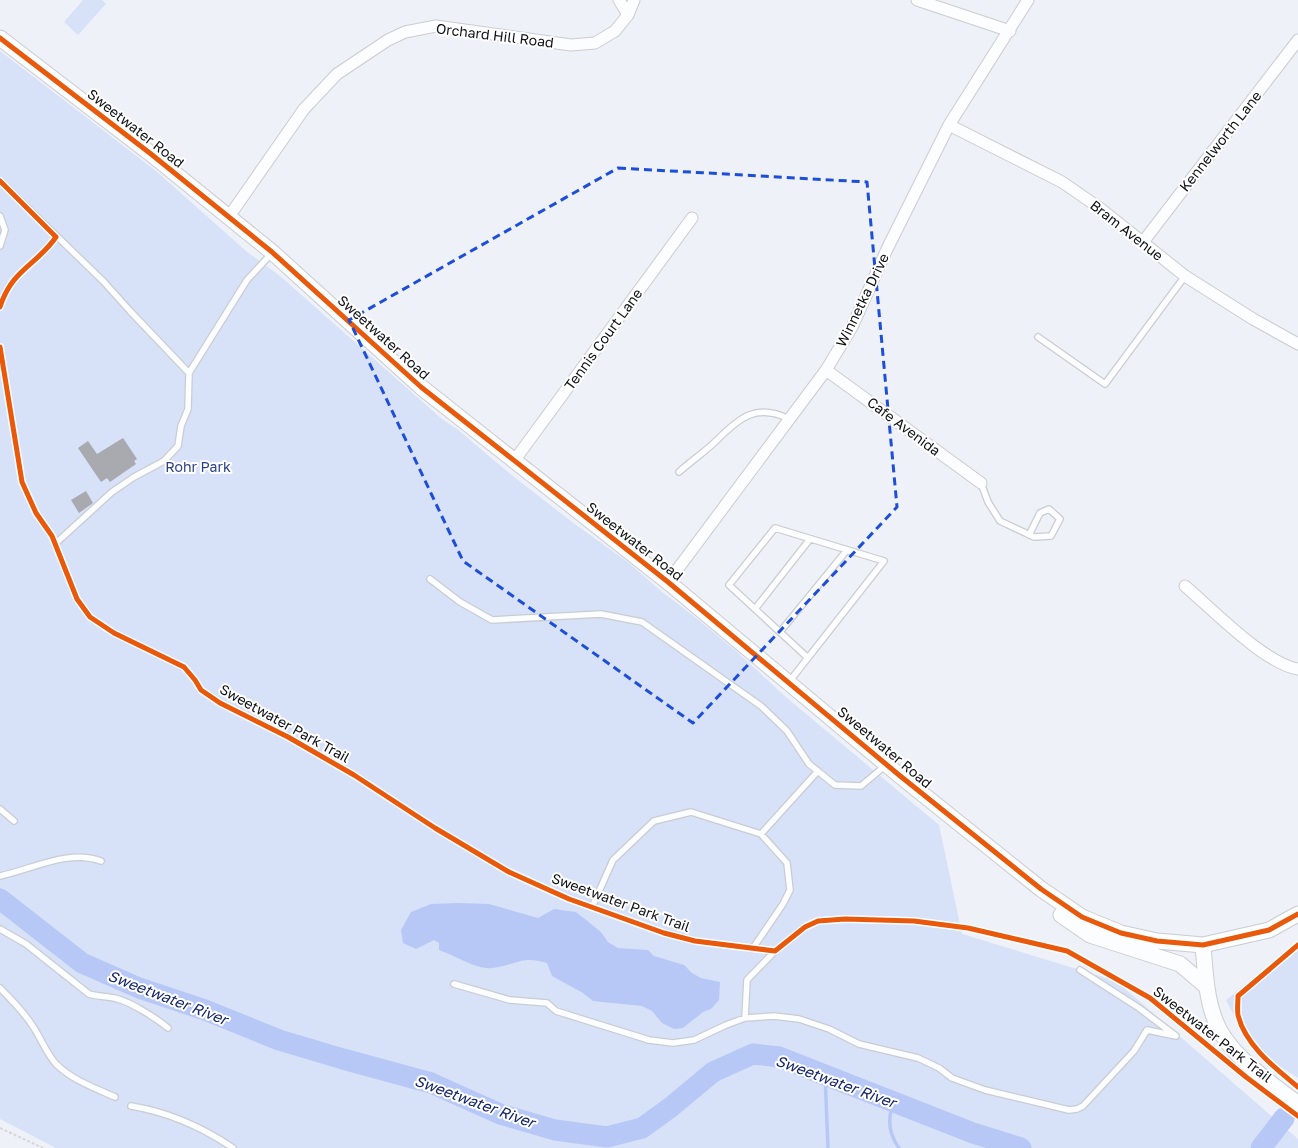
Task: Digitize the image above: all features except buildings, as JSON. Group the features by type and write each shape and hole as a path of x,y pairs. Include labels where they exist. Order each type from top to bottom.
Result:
{"main road":[{"name":"Sweetwater Road","path":"0,38 151,154 228,218 272,252 421,387 668,582 764,664 789,682 886,764 1041,889 1082,917 1121,933 1157,941 1203,945 1269,930 1298,914"},
{"path":"1041,889 1046,904 1090,935 1180,964 1207,987"},
{"path":"1203,945 1207,987 1214,1020 1227,1043 1270,1082 1298,1104"}],"street":[{"path":"619,0 628,15"},
{"name":"Orchard Hill Road","path":"228,218 304,109 337,74 388,40 405,32 436,26 571,45 595,43 615,31 628,15 634,0"},
{"path":"918,0 1010,31"},
{"name":"Winnetka Drive","path":"668,582 826,370 852,327 888,247 950,125 1028,0"},
{"name":"Kennelworth Lane","path":"1143,242 1298,40"},
{"name":"Bram Avenue","path":"950,125 1062,182 1101,209 1185,276 1253,319 1298,344"},
{"name":"Tennis Court Lane","path":"514,460 692,218"},
{"name":"Cafe Avenida","path":"826,370 981,483"},
{"path":"1185,586 1266,656 1288,668 1298,669"}],"lane":[{"path":"0,181 104,282 130,311 190,372"},
{"path":"0,216 5,230 0,246"},
{"path":"55,544 112,492 134,477 164,461 178,446 181,426 188,409 190,372 247,280 272,252"},
{"path":"1038,337 1105,384 1185,276"},
{"path":"679,472 717,440 726,430 750,413 776,413 789,419"},
{"path":"981,483 988,502 1000,521 1029,535 1034,537 1051,536 1060,519 1049,509 1040,513 1029,535"},
{"path":"789,682 808,658 884,560 775,528 729,585 808,658"},
{"path":"755,609 810,539"},
{"path":"780,632 847,550"},
{"path":"430,579 460,602 492,620 601,614 642,622 761,706 787,731 809,764 835,785 861,786 886,764"},
{"path":"761,834 818,771"},
{"path":"0,809 14,821"},
{"path":"592,907 613,860 654,821 691,812 761,834 787,863 790,890 783,904 753,948"},
{"path":"2,875 70,857 95,858 102,861"},
{"path":"0,929 26,944 89,994 97,997 118,998 157,1019 168,1028"},
{"path":"745,1018 747,980 775,951"},
{"path":"454,984 510,1000 547,1003 556,1011 649,1040 673,1043 694,1040 726,1024 745,1018 774,1016 799,1018 829,1029 859,1044 918,1058 939,1068 952,1078 985,1090 1069,1110 1077,1109 1083,1106 1124,1063 1134,1051 1147,1030 1176,1036 1138,1008 1080,970"},
{"path":"0,988 16,1004 33,1026 56,1064 65,1072 84,1084 115,1097"},
{"path":"131,1106 156,1110 191,1124 233,1148"}],"path":[{"path":"0,308 4,295 12,280 49,247 56,237"},
{"path":"0,1128 43,1148"}],"highlighted area":[{"path":"618,168 867,182 897,507 693,723 463,561 349,320"}],"green space":[{"path":"83,0 102,0 106,4 78,35 64,22"},
{"name":"Rohr Park","path":"0,51 156,171 246,251 280,276 443,420 457,429 509,473 572,522 629,563 662,592 735,650 787,698 939,825 962,934 1116,981 1298,1139 1298,1148 56,1148 0,1119"},
{"path":"1298,942 1298,1078 1250,1047 1226,1000"}],"water":[{"path":"0,888 71,944 67,948 0,894"},
{"path":"431,904 489,904 538,918 554,909 576,912 601,932 608,942 618,948 648,950 654,956 684,965 692,973 701,978 720,982 719,1000 711,1009 703,1012 683,1028 674,1029 662,1023 652,1011 642,1006 593,1001 583,993 552,976 547,963 525,960 500,967 486,968 473,965 439,950 439,943 434,940 416,949 403,943 401,930 411,912"}],"waterway":[{"name":"Sweetwater River","path":"0,899 82,963 139,988 205,1010 279,1040 431,1083 500,1114 555,1130 607,1137 642,1128 671,1107 713,1072 753,1054 779,1057 973,1133 1021,1148"},
{"path":"825,1075 828,1148"},
{"path":"894,1102 890,1114 890,1126 893,1137 899,1148"},
{"name":"Sweetwater River","path":"1261,1148 1284,1118"}],"cycle path":[{"path":"0,38 151,154 272,252 421,387 668,582 899,775 1041,889 1082,917 1121,933 1157,941 1203,945 1269,930 1298,914"},
{"path":"0,181 56,237 11,284 0,307"},
{"name":"Sweetwater Park Trail","path":"0,347 22,482 36,513 52,536 77,599 90,617 114,633 184,667 201,690 220,703 288,737 354,775 435,828 509,872 569,899 664,933 695,941 775,951 805,927 818,921 845,919 914,921 968,928 1067,951 1150,998 1246,1077 1298,1116"},
{"name":"Sweetwater Park Trail","path":"1298,945 1238,996 1238,1015 1247,1036 1262,1055 1298,1087"}]}
